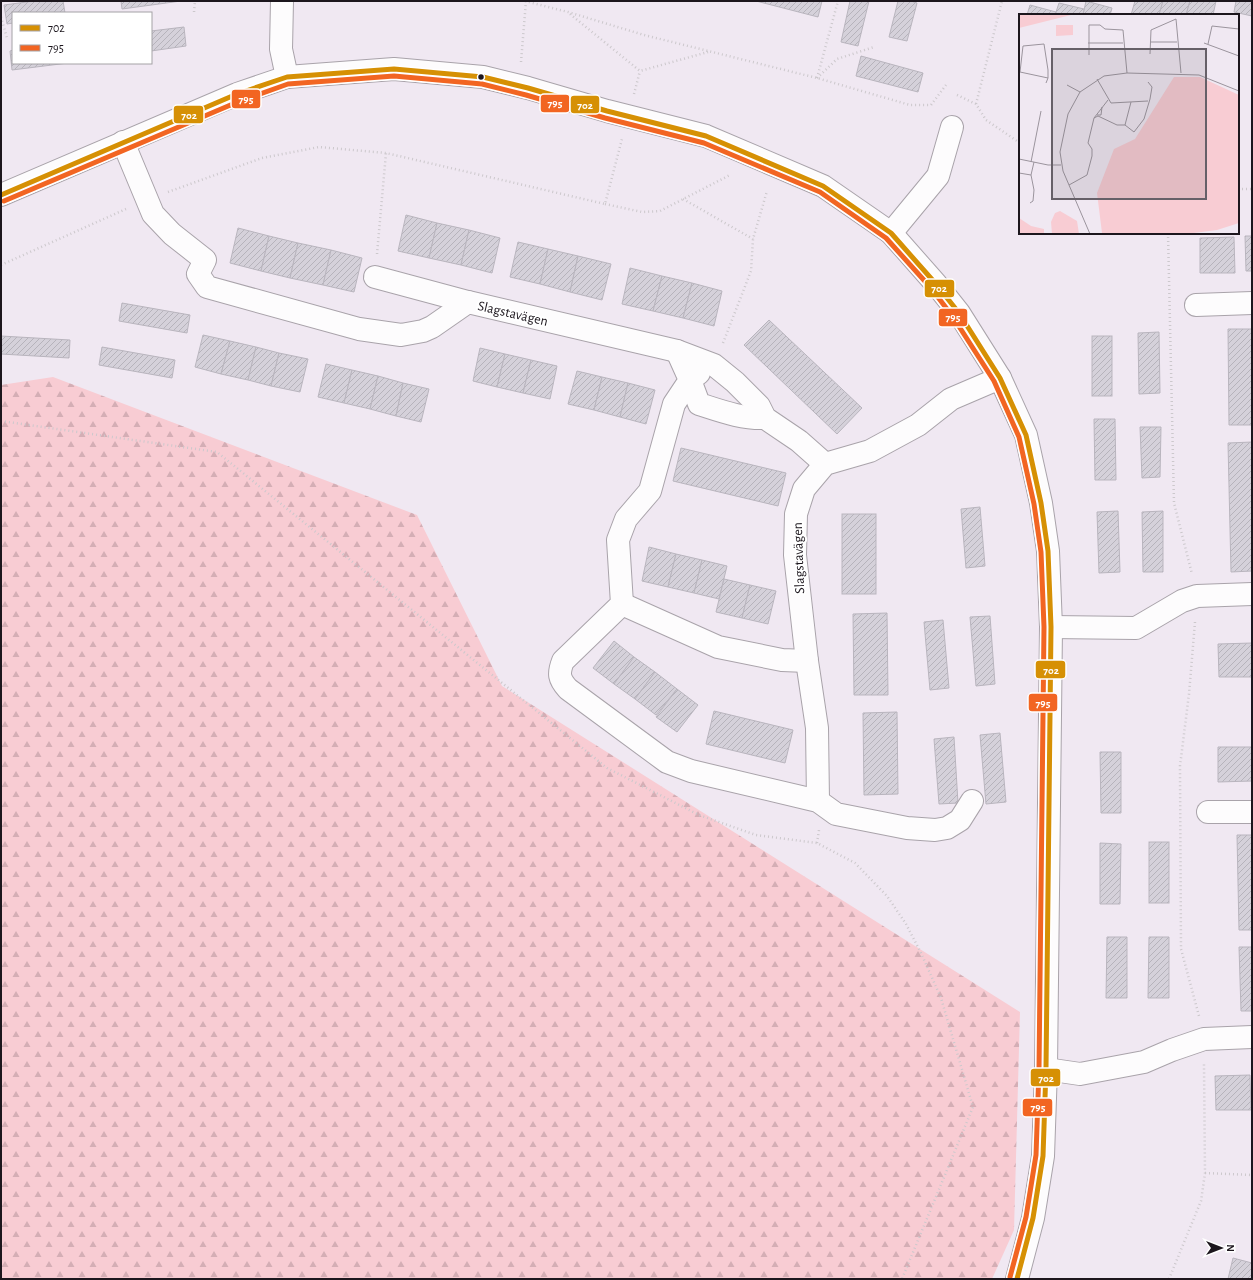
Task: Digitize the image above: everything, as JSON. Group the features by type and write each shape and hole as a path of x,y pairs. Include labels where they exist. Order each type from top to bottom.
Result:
{"street":[{"path":"282,1 281,49 286,77"},
{"path":"1,195 237,94 286,77 394,69 483,77 706,136 823,186 891,233 936,284 959,313 1000,378 1026,435 1041,503 1048,551 1051,627 1046,1070 1043,1156 1033,1218 1017,1279"},
{"path":"891,233 938,176 952,127"},
{"name":"Slagstavägen","path":"123,142 153,214 168,229 205,260 198,274 207,287 359,329 400,335 432,328 468,302 678,351 714,365 750,396 759,406 765,418 799,441 825,464 804,489 796,514 795,555 806,660 817,728 818,801"},
{"path":"375,277 468,302"},
{"path":"1196,305 1252,303"},
{"path":"678,351 699,404 728,414 752,418 765,418"},
{"path":"714,365 702,370 690,380 674,404 650,491 626,519 618,540 622,604 563,661 559,671 563,683 568,689 667,762 691,771 818,801 836,814 907,828 935,830 947,828 960,820 972,801"},
{"path":"825,464 870,451 918,425 951,399 1000,378"},
{"path":"1051,627 1136,628 1182,601 1198,596 1252,594"},
{"path":"622,604 718,646 782,660 806,660"},
{"path":"1208,812 1252,812"},
{"path":"1046,1070 1080,1074 1144,1062 1204,1039 1252,1037"}],"path":[{"path":"194,12 195,1"},
{"path":"521,65 525,1 568,12 644,36 817,78 910,105 931,104 946,85"},
{"path":"817,78 838,1"},
{"path":"976,104 1002,1"},
{"path":"568,12 640,71"},
{"path":"1,17 7,38"},
{"path":"817,78 837,59 874,47"},
{"path":"640,71 708,52"},
{"path":"633,97 640,71"},
{"path":"957,95 976,104 986,120 1019,141"},
{"path":"605,204 623,135"},
{"path":"1,265 147,199 262,158 319,147 386,153 642,212 660,211 730,175"},
{"path":"375,277 386,153"},
{"path":"1239,189 1252,189"},
{"path":"714,365 751,271 753,239 767,191"},
{"path":"683,199 753,239"},
{"path":"1168,234 1174,504 1198,596 1189,694 1180,766 1181,948 1198,1007 1204,1039 1205,1173 1201,1201 1169,1279"},
{"path":"1,421 217,452 607,768 699,815 756,836 817,843 855,863 887,896 906,924 921,953 941,998 973,1107 902,1279"},
{"path":"1205,1173 1252,1175"}],"green space":[{"path":"53,377 417,515 502,686 1020,1012 1014,1230 992,1279 1,1279 1,385"}],"building":[{"path":"34,1 63,1 65,12 12,12 12,23 7,24 4,5"},
{"path":"121,1 181,1 122,9"},
{"path":"756,1 822,1 818,17"},
{"path":"850,1 869,1 858,46 841,42"},
{"path":"898,1 911,1 917,3 907,41 889,37"},
{"path":"1086,1 1112,8 1110,14 1083,14"},
{"path":"1135,1 1163,1 1159,14 1131,14"},
{"path":"1163,1 1190,1 1186,14 1159,14"},
{"path":"1190,1 1216,1 1213,14 1186,14"},
{"path":"1236,1 1252,1 1252,16 1234,12"},
{"path":"1059,3 1084,9 1083,14 1055,14"},
{"path":"1030,5 1056,12 1055,14 1027,14"},
{"path":"184,27 186,46 152,51 152,31"},
{"path":"12,50 12,64 60,64 12,70 10,51"},
{"path":"861,56 923,73 918,92 856,76"},
{"path":"406,215 437,223 429,258 398,251"},
{"path":"437,223 469,230 461,265 429,258"},
{"path":"238,228 269,236 261,271 230,263"},
{"path":"469,230 500,238 492,273 461,265"},
{"path":"269,236 298,243 290,278 261,271"},
{"path":"1245,236 1252,236 1252,271 1246,271"},
{"path":"1234,237 1235,273 1200,273 1200,238"},
{"path":"518,242 548,249 540,284 510,277"},
{"path":"298,243 331,250 323,285 290,278"},
{"path":"548,249 578,256 570,292 540,284"},
{"path":"331,250 362,258 354,292 323,285"},
{"path":"578,256 611,264 602,300 570,292"},
{"path":"630,268 662,276 653,311 622,304"},
{"path":"662,276 692,283 683,318 653,311"},
{"path":"692,283 722,291 714,326 683,318"},
{"path":"122,303 190,315 187,333 119,321"},
{"path":"769,320 862,408 837,434 744,345"},
{"path":"1228,329 1252,329 1252,425 1229,425"},
{"path":"1159,332 1160,393 1139,394 1138,333"},
{"path":"203,335 230,341 221,374 195,367"},
{"path":"1,336 70,340 69,358 1,354"},
{"path":"1092,336 1112,336 1112,396 1092,396"},
{"path":"230,341 256,347 248,380 221,374"},
{"path":"102,347 175,360 172,378 99,365"},
{"path":"256,347 279,353 271,386 248,380"},
{"path":"480,348 505,354 497,387 473,381"},
{"path":"279,353 308,359 300,392 271,386"},
{"path":"505,354 531,360 523,393 497,387"},
{"path":"531,360 557,366 550,399 523,393"},
{"path":"326,364 352,370 344,403 318,397"},
{"path":"352,370 378,376 370,409 344,403"},
{"path":"577,371 602,377 594,410 568,404"},
{"path":"378,376 403,383 396,416 370,409"},
{"path":"602,377 628,383 620,417 594,410"},
{"path":"403,383 429,389 421,422 396,416"},
{"path":"628,383 655,390 646,424 620,417"},
{"path":"1094,419 1115,419 1116,480 1095,480"},
{"path":"1140,427 1161,427 1160,477 1142,478"},
{"path":"1252,442 1252,571 1231,572 1228,443"},
{"path":"681,448 786,473 778,506 673,481"},
{"path":"980,507 985,566 966,568 961,509"},
{"path":"1118,511 1120,572 1099,573 1097,512"},
{"path":"1163,511 1163,572 1143,572 1142,512"},
{"path":"842,514 876,514 876,594 842,594"},
{"path":"649,547 676,554 668,587 642,581"},
{"path":"676,554 702,560 694,593 668,587"},
{"path":"702,560 727,566 719,599 694,593"},
{"path":"724,579 750,585 742,618 716,612"},
{"path":"750,585 776,591 768,624 742,618"},
{"path":"887,613 888,695 854,695 853,614"},
{"path":"990,616 995,684 976,686 970,617"},
{"path":"943,620 949,688 930,690 924,622"},
{"path":"614,641 634,657 614,684 593,668"},
{"path":"1252,643 1252,677 1219,677 1218,644"},
{"path":"634,657 655,672 635,699 614,684"},
{"path":"655,672 677,689 656,715 635,699"},
{"path":"677,689 698,705 677,732 656,717"},
{"path":"714,711 793,730 785,763 706,744"},
{"path":"897,712 898,794 864,795 863,713"},
{"path":"1000,733 1006,802 986,804 980,735"},
{"path":"954,737 958,803 939,804 934,739"},
{"path":"1218,747 1252,747 1252,781 1218,782"},
{"path":"1100,752 1121,752 1121,813 1101,813"},
{"path":"1237,835 1252,835 1252,930 1239,930"},
{"path":"1149,842 1169,842 1169,903 1149,903"},
{"path":"1100,843 1121,844 1120,904 1100,904"},
{"path":"1107,937 1127,937 1127,998 1106,998"},
{"path":"1149,937 1169,937 1169,998 1148,998"},
{"path":"1239,947 1252,947 1252,1011 1241,1011"},
{"path":"1250,1075 1251,1110 1216,1110 1215,1076"},
{"path":"1233,1258 1252,1263 1252,1279 1228,1279"}],"transit line":[{"name":"702","path":"1,195 237,94 287,77 394,69 483,77 706,136 823,186 891,233 936,284 959,313 1000,378 1026,435 1041,503 1048,551 1051,627 1046,1069 1043,1156 1033,1218 1017,1279"},
{"name":"795","path":"4,201 240,101 288,84 394,76 482,84 605,118 704,143 820,192 886,238 931,288 953,317 994,381 1019,437 1034,504 1041,552 1044,627 1039,1069 1036,1155 1026,1217 1010,1277"}]}
